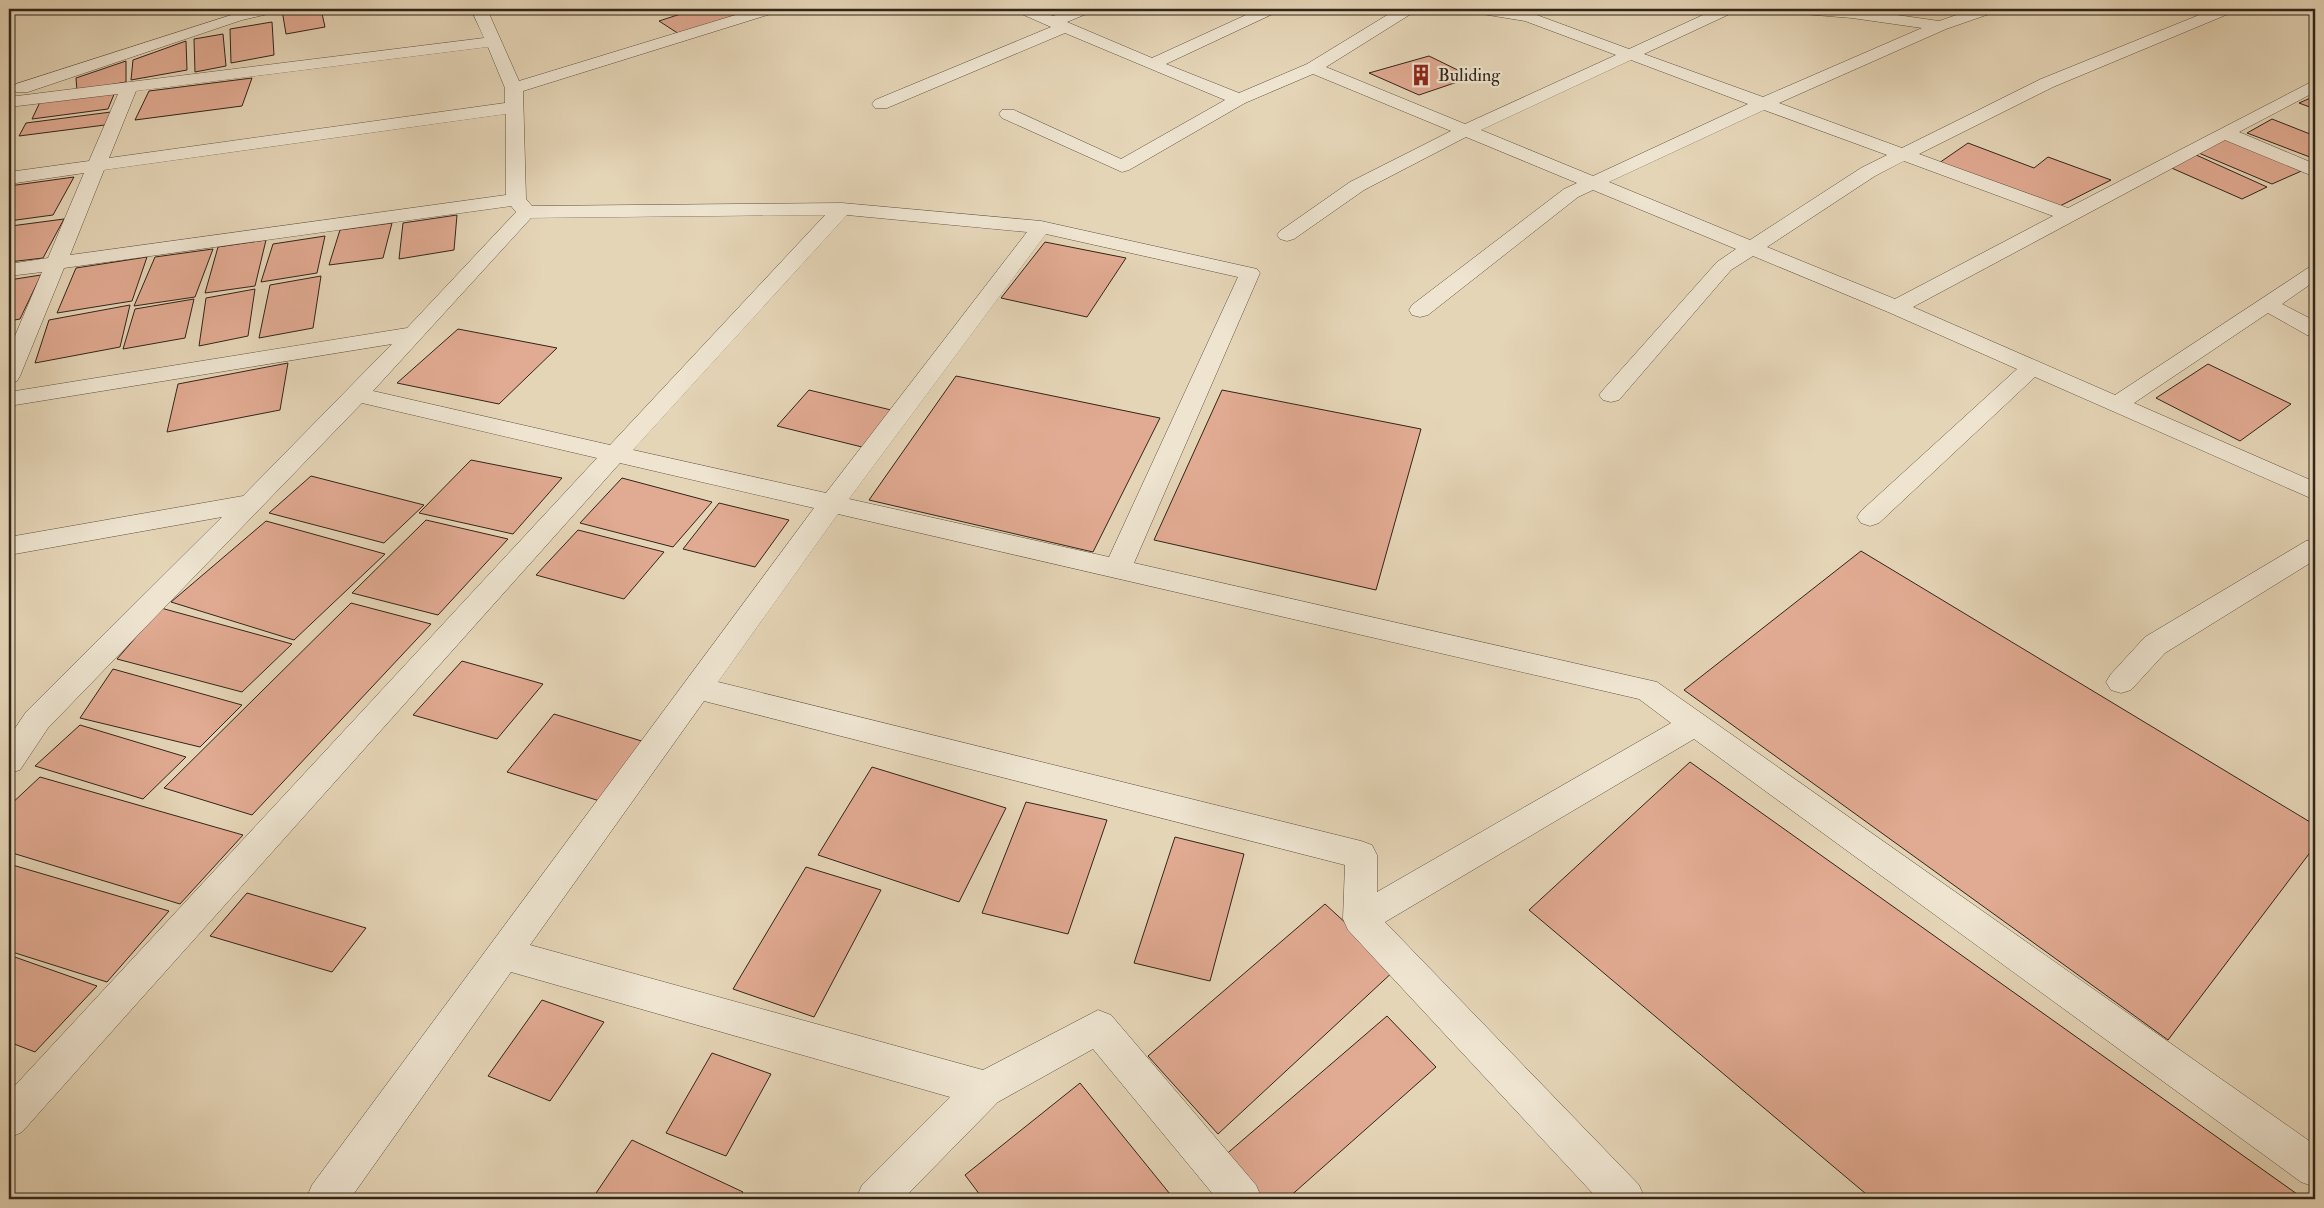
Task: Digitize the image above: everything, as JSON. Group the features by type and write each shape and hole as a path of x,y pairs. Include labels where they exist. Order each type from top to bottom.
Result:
{"street":[{"path":"9,92 238,16 271,9"},
{"path":"9,761 23,723 250,503 357,395 416,333 521,205 514,98 479,9"},
{"path":"9,178 514,98 771,9"},
{"path":"1023,9 1152,64 1239,98"},
{"path":"881,104 1059,24 1085,9"},
{"path":"1152,64 1271,9"},
{"path":"1008,114 1122,166 1239,98 1313,68 1408,9"},
{"path":"1482,9 1528,17 2068,215"},
{"path":"1287,235 1357,186 1465,130 1728,9"},
{"path":"1803,9 1857,11 1940,26"},
{"path":"1420,310 1572,193 1762,104 1940,26 1989,9"},
{"path":"1611,394 1724,266 1868,172 2048,82 2227,9"},
{"path":"9,102 492,42"},
{"path":"1313,68 1896,307 2315,492"},
{"path":"1896,307 2315,85"},
{"path":"9,376 99,165 130,86"},
{"path":"2225,132 2315,171"},
{"path":"9,270 521,205 842,209 1040,227 1250,273 1118,568"},
{"path":"9,1119 616,453 842,209"},
{"path":"326,1199 832,503 1040,227"},
{"path":"2117,404 2315,272"},
{"path":"2266,304 2315,330"},
{"path":"9,400 416,333"},
{"path":"1870,517 2032,367"},
{"path":"357,395 1647,690 2315,1168"},
{"path":"9,546 250,503"},
{"path":"2121,682 2155,645 2315,548"},
{"path":"698,688 1361,855 1360,919 1625,1199"},
{"path":"1360,919 1695,724"},
{"path":"504,954 985,1089"},
{"path":"876,1199 985,1089 1098,1027 1242,1199"}],"building":[{"path":"321,9 325,27 286,34 282,10"},
{"path":"696,9 754,9 679,34 659,21"},
{"path":"272,22 274,55 231,63 230,29"},
{"path":"223,34 226,66 195,72 194,39"},
{"path":"186,41 187,70 131,80 133,60"},
{"name":"Buliding","path":"1429,56 1472,77 1419,95 1369,73"},
{"path":"126,61 126,82 77,91 76,78"},
{"path":"252,78 242,106 135,120 149,91"},
{"path":"115,92 108,109 32,119 40,102"},
{"path":"2315,96 2315,109 2299,103"},
{"path":"111,112 105,125 19,136 26,123"},
{"path":"2272,119 2315,136 2315,159 2247,133"},
{"path":"2227,137 2306,169 2272,184 2194,151"},
{"path":"1968,143 2034,168 2048,157 2111,180 2056,208 1939,163"},
{"path":"2194,154 2267,187 2242,199 2167,166"},
{"path":"74,177 53,215 9,221 9,186"},
{"path":"457,215 454,250 399,259 403,223"},
{"path":"64,219 43,258 9,262 11,226"},
{"path":"392,223 383,258 329,265 340,230"},
{"path":"325,236 317,273 261,282 273,244"},
{"path":"266,240 255,286 205,293 218,247"},
{"path":"1045,242 1126,258 1087,317 1001,298"},
{"path":"213,249 195,297 134,306 155,257"},
{"path":"147,257 132,301 57,313 76,268"},
{"path":"41,275 20,319 9,321 9,280"},
{"path":"321,276 313,328 259,338 270,285"},
{"path":"255,289 248,336 199,346 206,298"},
{"path":"194,299 185,338 123,349 135,309"},
{"path":"130,305 120,347 35,363 49,320"},
{"path":"458,329 557,348 499,404 397,383"},
{"path":"288,363 280,410 167,432 178,384"},
{"path":"2208,364 2291,404 2240,441 2156,398"},
{"path":"956,376 1160,418 1093,552 869,500"},
{"path":"809,390 891,410 862,447 777,426"},
{"path":"1222,390 1421,429 1376,590 1154,540"},
{"path":"471,460 562,478 513,534 419,513"},
{"path":"311,476 424,505 384,543 269,513"},
{"path":"622,478 712,502 673,547 580,523"},
{"path":"719,503 789,520 755,567 683,549"},
{"path":"426,520 508,539 438,615 352,593"},
{"path":"266,521 385,554 294,640 171,602"},
{"path":"578,530 664,552 624,599 536,575"},
{"path":"1861,551 2315,825 2315,846 2168,1040 1684,690"},
{"path":"351,603 431,624 252,815 164,788"},
{"path":"161,608 292,644 242,692 117,659"},
{"path":"462,661 543,684 497,739 413,715"},
{"path":"113,669 242,705 200,747 80,718"},
{"path":"554,714 648,743 603,802 507,772"},
{"path":"80,725 186,757 143,799 35,766"},
{"path":"1690,762 2304,1199 1872,1199 1529,910"},
{"path":"872,767 1006,808 959,902 818,855"},
{"path":"40,777 243,835 180,904 9,852 9,806"},
{"path":"1026,802 1107,820 1068,934 982,913"},
{"path":"1175,837 1244,854 1210,981 1134,963"},
{"path":"9,864 169,911 107,982 9,951"},
{"path":"806,867 881,890 814,1017 733,989"},
{"path":"247,893 366,928 332,972 210,936"},
{"path":"1325,904 1396,969 1218,1134 1148,1056"},
{"path":"9,955 97,986 35,1052 9,1042"},
{"path":"542,1000 604,1022 550,1101 488,1076"},
{"path":"1387,1016 1436,1067 1287,1199 1257,1199 1223,1157"},
{"path":"712,1053 771,1074 726,1156 666,1133"},
{"path":"1080,1083 1174,1199 983,1199 965,1175"},
{"path":"632,1140 743,1192 738,1199 592,1199"}],"place":[{"name":"Buliding","path":"1421,75"}]}
